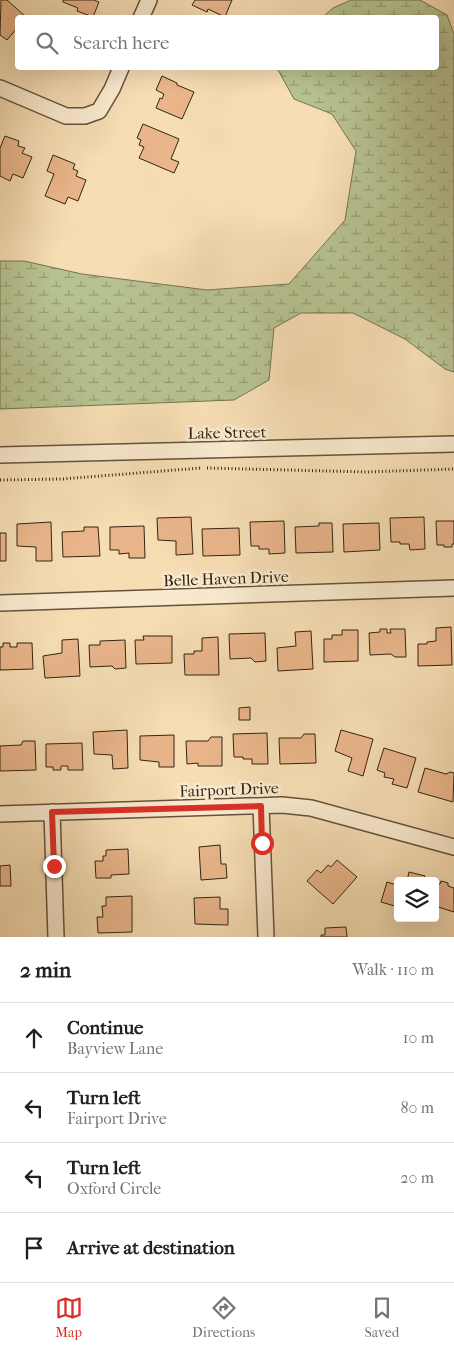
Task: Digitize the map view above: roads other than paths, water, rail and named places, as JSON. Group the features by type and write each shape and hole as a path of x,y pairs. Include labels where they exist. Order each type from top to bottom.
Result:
{"street":[{"path":"143,15 149,0"},
{"path":"0,88 66,116 85,116 99,111 120,70"},
{"name":"Lake Street","path":"0,455 454,444"},
{"name":"Belle Haven Drive","path":"0,603 454,588"},
{"name":"Fairport Drive","path":"0,814 282,805 311,808 454,848"},
{"path":"261,806 266,937"},
{"path":"52,812 56,937"}]}
